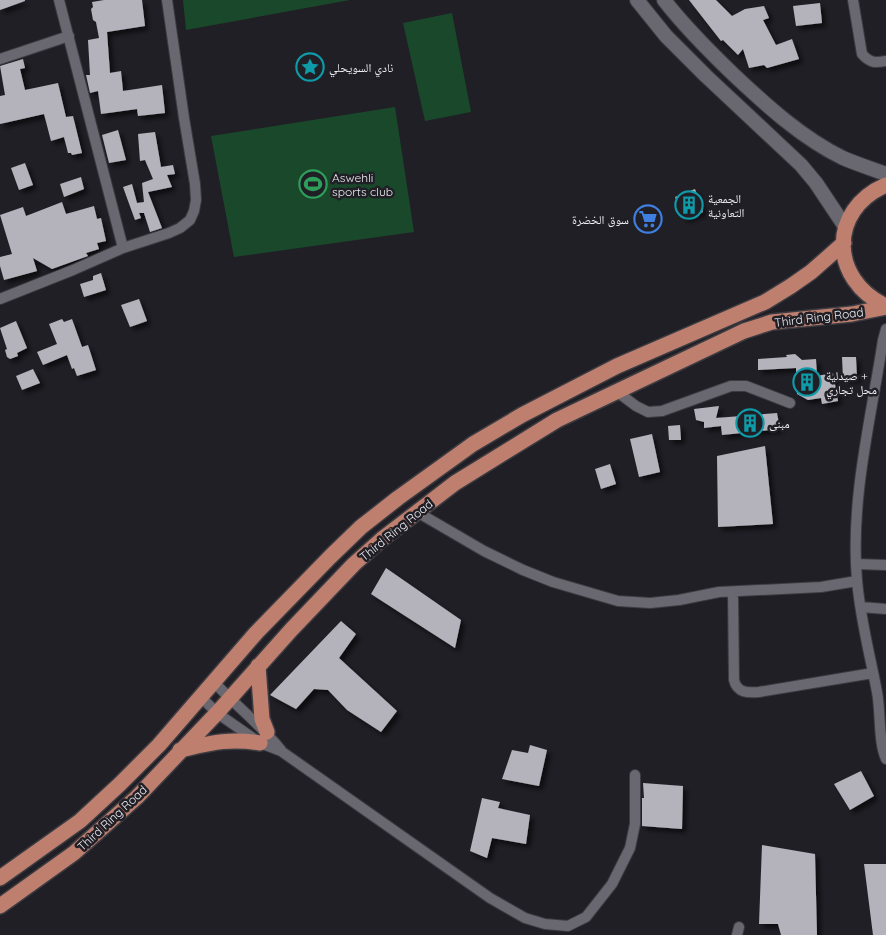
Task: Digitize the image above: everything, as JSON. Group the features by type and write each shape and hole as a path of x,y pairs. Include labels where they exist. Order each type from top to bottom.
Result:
{"main road":[{"path":"886,185 875,190 862,200 852,213 845,235 847,266 852,276 866,294 886,306"},
{"name":"Third Ring Road","path":"0,878 33,856 86,815 159,745 256,633 361,527 472,444 522,415 617,366 765,302 792,286 811,272 845,235"},
{"name":"Third Ring Road","path":"0,906 74,853 137,797 354,564 382,539 455,483 566,415 744,331 772,322 852,314 886,306"},
{"path":"180,750 218,741 264,738 258,666"}],"street":[{"path":"59,0 123,248"},
{"path":"0,299 123,248 180,228 190,220 195,206 194,176 167,0"},
{"path":"637,0 673,43 800,165 816,183 845,235"},
{"path":"664,0 711,53 758,98 819,144 844,158 886,174"},
{"path":"853,0 862,54 867,60 874,63 886,61"},
{"path":"0,59 69,36"},
{"path":"886,329 862,466 856,564 867,647 879,702 883,750 886,759"},
{"path":"616,391 636,406 648,412 662,411 731,386 746,386 790,403"},
{"path":"417,512 484,551 523,570 552,582 618,601 650,603 679,600 719,592 822,587 857,581"},
{"path":"856,564 886,564"},
{"path":"733,592 735,687 742,691 759,692 873,673"},
{"path":"861,607 886,609"},
{"path":"213,681 264,738"},
{"path":"200,696 217,713 264,738 507,909 525,918 545,924 568,926 586,917 612,884 630,848 635,824 635,775"}],"green space":[{"path":"183,0 350,0 186,30"},
{"path":"452,13 471,112 425,121 403,23"},
{"name":"Aswehli sports club","path":"395,107 414,232 234,257 211,136"}],"building":[{"path":"0,0 25,0 25,1 0,10"},
{"path":"104,0 142,0 145,26 107,32 110,73 121,71 123,91 162,85 165,113 138,116 137,109 101,114 98,91 90,93 86,75 90,75 88,40 99,38 96,22 93,20 92,2"},
{"path":"689,0 716,0 732,16 745,9 764,6 769,18 763,20 776,45 792,39 799,59 767,68 764,65 749,68 743,49 738,55 723,40 721,41"},
{"path":"820,3 822,23 796,26 793,6"},
{"path":"23,59 25,68 20,69 25,90 58,83 66,117 73,116 82,153 72,155 68,153 64,137 51,141 44,114 0,124 0,96 5,95 0,66"},
{"path":"118,130 126,160 109,163 102,135"},
{"path":"155,132 161,167 173,165 175,174 167,175 172,187 148,192 162,228 150,232 144,213 139,213 141,218 135,220 123,187 132,184 137,203 144,202 142,183 153,179 145,160 140,161 138,134"},
{"path":"25,163 33,185 19,190 11,168"},
{"path":"81,177 84,189 64,197 60,184"},
{"name":"الجمعية التعاونية","path":"695,189 703,212 684,219 675,197"},
{"path":"62,202 66,214 94,206 97,219 101,218 106,241 97,243 99,249 86,253 88,256 52,269 33,258 37,271 4,280 0,266 0,257 12,254 0,215 23,207 26,216"},
{"path":"101,273 106,290 84,297 80,284 93,280 93,276"},
{"path":"139,299 147,321 130,327 121,305"},
{"path":"62,319 64,322 72,319 82,347 88,345 96,370 77,376 74,368 72,369 67,355 43,365 37,352 57,344 49,324"},
{"path":"16,321 27,348 17,353 18,356 10,359 7,357 5,350 7,349 0,328"},
{"name":"صيدلية + محل تجاري","path":"795,354 802,360 816,359 817,376 833,373 838,401 822,404 821,398 808,400 797,394 796,368 758,370 758,359 787,357 786,355"},
{"path":"842,357 856,357 857,379 843,379"},
{"path":"33,369 40,383 22,390 16,376"},
{"name":"مبنى","path":"719,406 716,418 777,413 780,429 722,435 721,426 704,428 704,422 696,420 694,409"},
{"path":"680,425 681,440 669,440 668,426"},
{"path":"652,434 660,472 639,477 630,439"},
{"path":"765,446 773,524 718,527 717,456"},
{"path":"610,464 616,484 601,489 595,469"},
{"path":"386,568 461,620 455,648 371,594"},
{"path":"341,621 356,634 339,658 397,711 381,732 347,710 328,690 314,689 296,709 270,695"},
{"path":"530,745 547,750 539,786 502,779 512,750 528,753"},
{"path":"861,771 874,796 850,810 834,784"},
{"path":"643,783 683,786 682,829 642,826"},
{"path":"482,798 500,802 498,808 530,815 526,844 492,838 487,858 470,851"},
{"path":"762,845 815,854 817,935 781,935 778,924 759,924"},
{"path":"864,864 886,864 886,935 873,935"}],"place":[{"name":"نادي السويحلي","path":"310,67"},
{"name":"Aswehli sports club","path":"313,184"},
{"name":"الجمعية التعاونية","path":"689,205"},
{"name":"سوق الخضرة","path":"648,219"},
{"name":"صيدلية + محل تجاري","path":"807,382"},
{"name":"مبنى","path":"750,423"}]}
